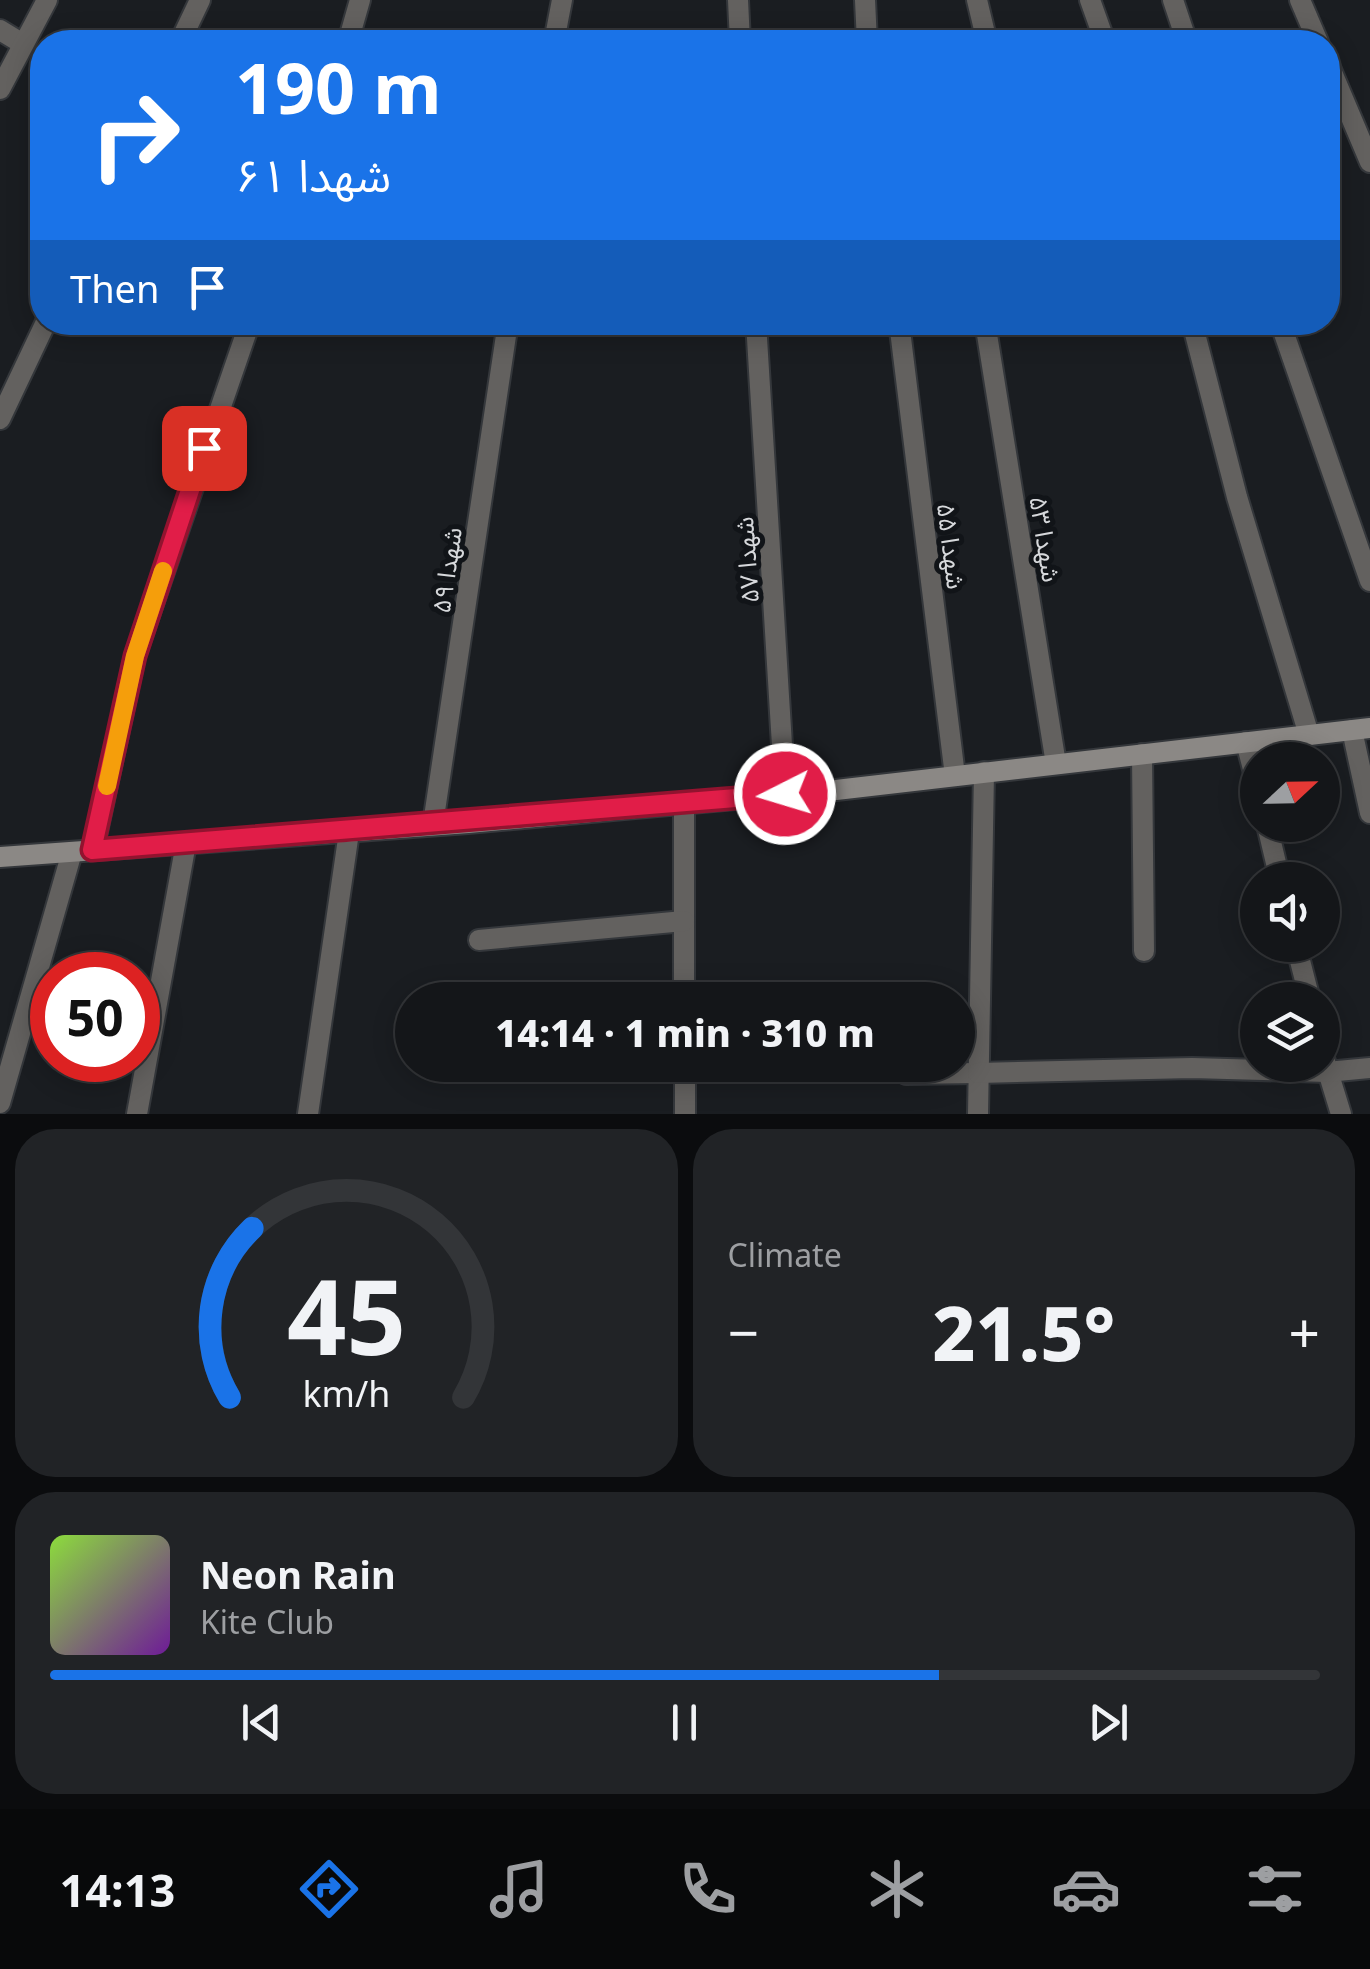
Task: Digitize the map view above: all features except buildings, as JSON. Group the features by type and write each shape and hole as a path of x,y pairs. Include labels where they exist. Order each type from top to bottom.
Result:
{"main road":[{"path":"1246,742 1361,729"},
{"path":"0,857 785,794 1240,743"}],"street":[{"path":"31,30 47,0"},
{"path":"186,30 200,0"},
{"path":"351,30 360,0"},
{"path":"556,30 562,0"},
{"path":"738,0 739,30"},
{"path":"865,0 867,30"},
{"path":"977,0 983,30"},
{"path":"1090,0 1101,30"},
{"path":"1173,0 1183,30"},
{"path":"1300,0 1313,30"},
{"path":"0,30 23,44"},
{"path":"0,88 30,31"},
{"path":"1340,91 1370,162"},
{"path":"0,419 40,335"},
{"path":"0,1103 82,851 135,656 246,335"},
{"name":"شهدا ۵۹","path":"433,824 506,335"},
{"name":"شهدا ۵۷","path":"757,335 785,794"},
{"name":"شهدا ۵۵","path":"901,335 956,776"},
{"name":"شهدا ۵۳","path":"987,335 1056,764"},
{"path":"1195,335 1237,498 1309,735"},
{"path":"1285,335 1370,581"},
{"path":"1361,729 1370,813"},
{"path":"1142,754 1144,951"},
{"path":"978,1114 984,772"},
{"path":"684,803 684,982"},
{"path":"308,1114 349,832"},
{"path":"137,1114 186,844"},
{"path":"479,940 684,922"},
{"path":"1340,1064 1370,1068"},
{"path":"975,1073 1240,1066"},
{"path":"685,1082 685,1114"},
{"path":"1331,1082 1341,1114"}],"slow traffic":[{"path":"107,786 135,656 163,571"}],"route":[{"path":"204,448 135,656 92,850 468,823 785,794"}]}
